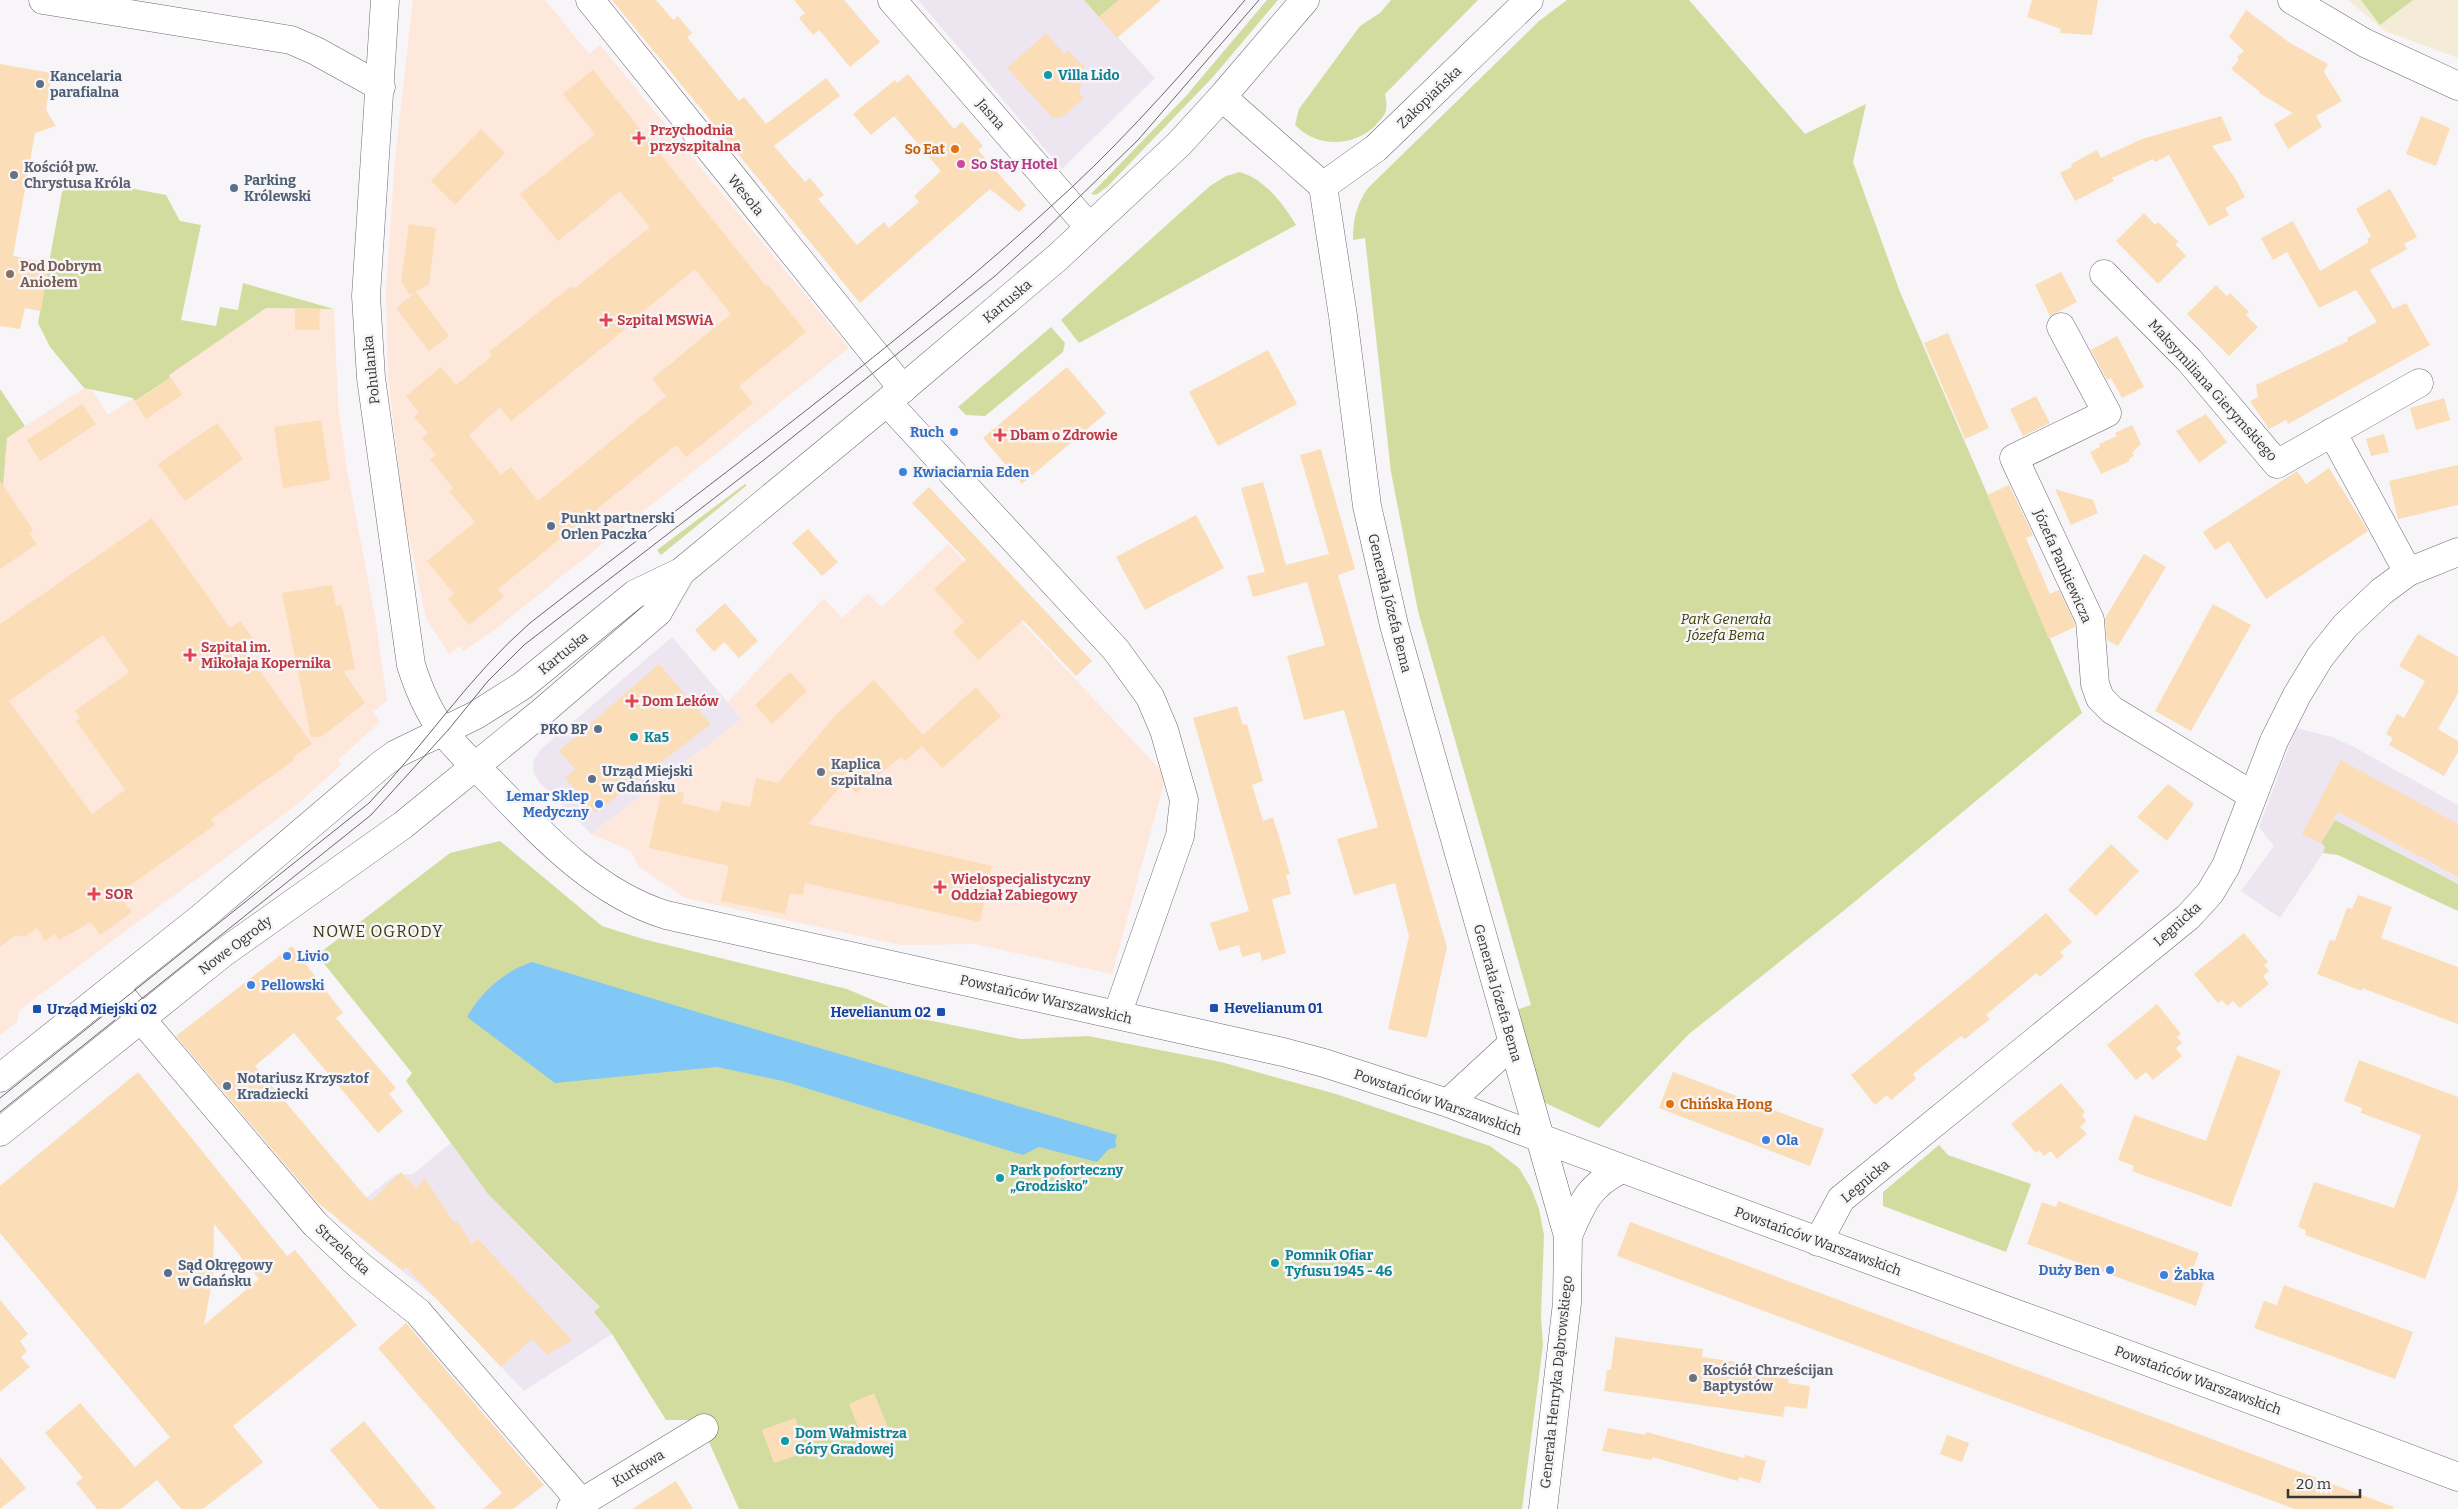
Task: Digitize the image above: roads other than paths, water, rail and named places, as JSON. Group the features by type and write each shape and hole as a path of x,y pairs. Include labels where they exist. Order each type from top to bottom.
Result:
{"street":[{"path":"43,0 291,40 316,51 380,87"},
{"name":"Pohulanka","path":"385,0 366,296 368,352 411,665 416,682 443,731"},
{"name":"Wesoła","path":"590,0 895,396 1116,650 1150,697 1164,730 1184,800 1180,836 1117,1015"},
{"name":"Jasna","path":"892,0 1089,227"},
{"name":"Kartuska","path":"443,731 503,700 635,594 681,572 1025,286 1173,150 1222,97 1305,0"},
{"name":"Zakopiańska","path":"1323,186 1376,148 1529,0"},
{"path":"2292,0 2365,43 2458,86"},
{"path":"1222,97 1323,186"},
{"name":"Generała Józefa Bema","path":"1323,186 1343,316 1367,506 1380,568 1396,635 1540,1138"},
{"name":"Maksymiliana Gierymskiego","path":"2104,274 2189,360 2277,464 2419,383"},
{"name":"Józefa Pankiewicza","path":"2061,326 2108,413 2014,458 2090,620 2095,684 2100,698 2112,710 2252,795"},
{"path":"2332,432 2408,572"},
{"name":"Legnicka","path":"1818,1242 1841,1199 2188,917 2210,892 2226,866 2252,795 2297,694 2320,657 2351,620 2381,592 2408,572 2458,552"},
{"name":"Kartuska","path":"476,766 658,612 681,572"},
{"path":"0,1078 202,916 382,764 396,754 443,731"},
{"name":"Powstańców Warszawskich","path":"443,731 520,813 573,861 614,892 650,910 1299,1056 1448,1103 1818,1242 2458,1477"},
{"name":"Nowe Ogrody","path":"0,1132 222,953 403,825 476,766"},
{"name":"Strzelecka","path":"114,987 315,1224 359,1265 418,1312 576,1506"},
{"path":"1448,1103 1513,1043"},
{"name":"Generała Henryka Dąbrowskiego","path":"1540,1138 1568,1236 1567,1303 1543,1509"},
{"path":"1568,1236 1580,1208 1593,1190 1602,1179 1622,1169"},
{"name":"Kurkowa","path":"576,1506 704,1428"}],"water":[{"path":"532,962 1117,1135 1115,1143 1117,1144 1115,1148 1109,1149 1097,1162 1039,1147 1023,1155 783,1081 717,1067 555,1083 467,1017 479,999 494,984 512,971"}],"tram line":[{"path":"0,1098 369,803 487,665 530,623 804,412 940,303 1005,247 1070,189 1116,144 1182,73 1245,0"},
{"path":"0,1112 371,815 449,729 488,681 524,645 765,459 995,276 1138,140 1259,0"}],"place":[{"name":"Villa Lido","path":"1048,75"},
{"name":"Kancelaria parafialna","path":"40,84"},
{"name":"Przychodnia przyszpitalna","path":"639,138"},
{"name":"So Eat","path":"955,149"},
{"name":"So Stay Hotel","path":"961,164"},
{"name":"Kościół pw. Chrystusa Króla","path":"14,175"},
{"name":"Parking Królewski","path":"234,188"},
{"name":"Pod Dobrym Aniołem","path":"10,274"},
{"name":"Szpital MSWiA","path":"606,320"},
{"name":"Ruch","path":"954,432"},
{"name":"Dbam o Zdrowie","path":"1000,435"},
{"name":"Kwiaciarnia Eden","path":"903,472"},
{"name":"Punkt partnerski Orlen Paczka","path":"551,526"},
{"name":"Szpital im. Mikołaja Kopernika","path":"190,655"},
{"name":"Dom Leków","path":"632,701"},
{"name":"PKO BP","path":"598,729"},
{"name":"Ka5","path":"634,737"},
{"name":"Kaplica szpitalna","path":"821,772"},
{"name":"Urząd Miejski w Gdańsku","path":"592,779"},
{"name":"Lemar Sklep Medyczny","path":"599,804"},
{"name":"Wielospecjalistyczny Oddział Zabiegowy","path":"940,887"},
{"name":"SOR","path":"94,894"},
{"name":"Livio","path":"287,956"},
{"name":"Pellowski","path":"251,985"},
{"name":"Hevelianum 01","path":"1214,1008"},
{"name":"Urząd Miejski 02","path":"37,1009"},
{"name":"Hevelianum 02","path":"941,1012"},
{"name":"Notariusz Krzysztof Kradziecki","path":"227,1086"},
{"name":"Chińska Hong","path":"1670,1104"},
{"name":"Ola","path":"1766,1140"},
{"name":"Park poforteczny „Grodzisko”","path":"1000,1178"},
{"name":"Pomnik Ofiar Tyfusu 1945 - 46","path":"1275,1263"},
{"name":"Duży Ben","path":"2110,1270"},
{"name":"Sąd Okręgowy w Gdańsku","path":"168,1273"},
{"name":"Żabka","path":"2164,1275"},
{"name":"Kościół Chrześcijan Baptystów","path":"1693,1378"},
{"name":"Dom Wałmistrza Góry Gradowej","path":"785,1441"}],"district":[{"name":"NOWE OGRODY","path":"378,931"}],"park label":[{"name":"Park Generała Józefa Bema","path":"1726,628"}]}
